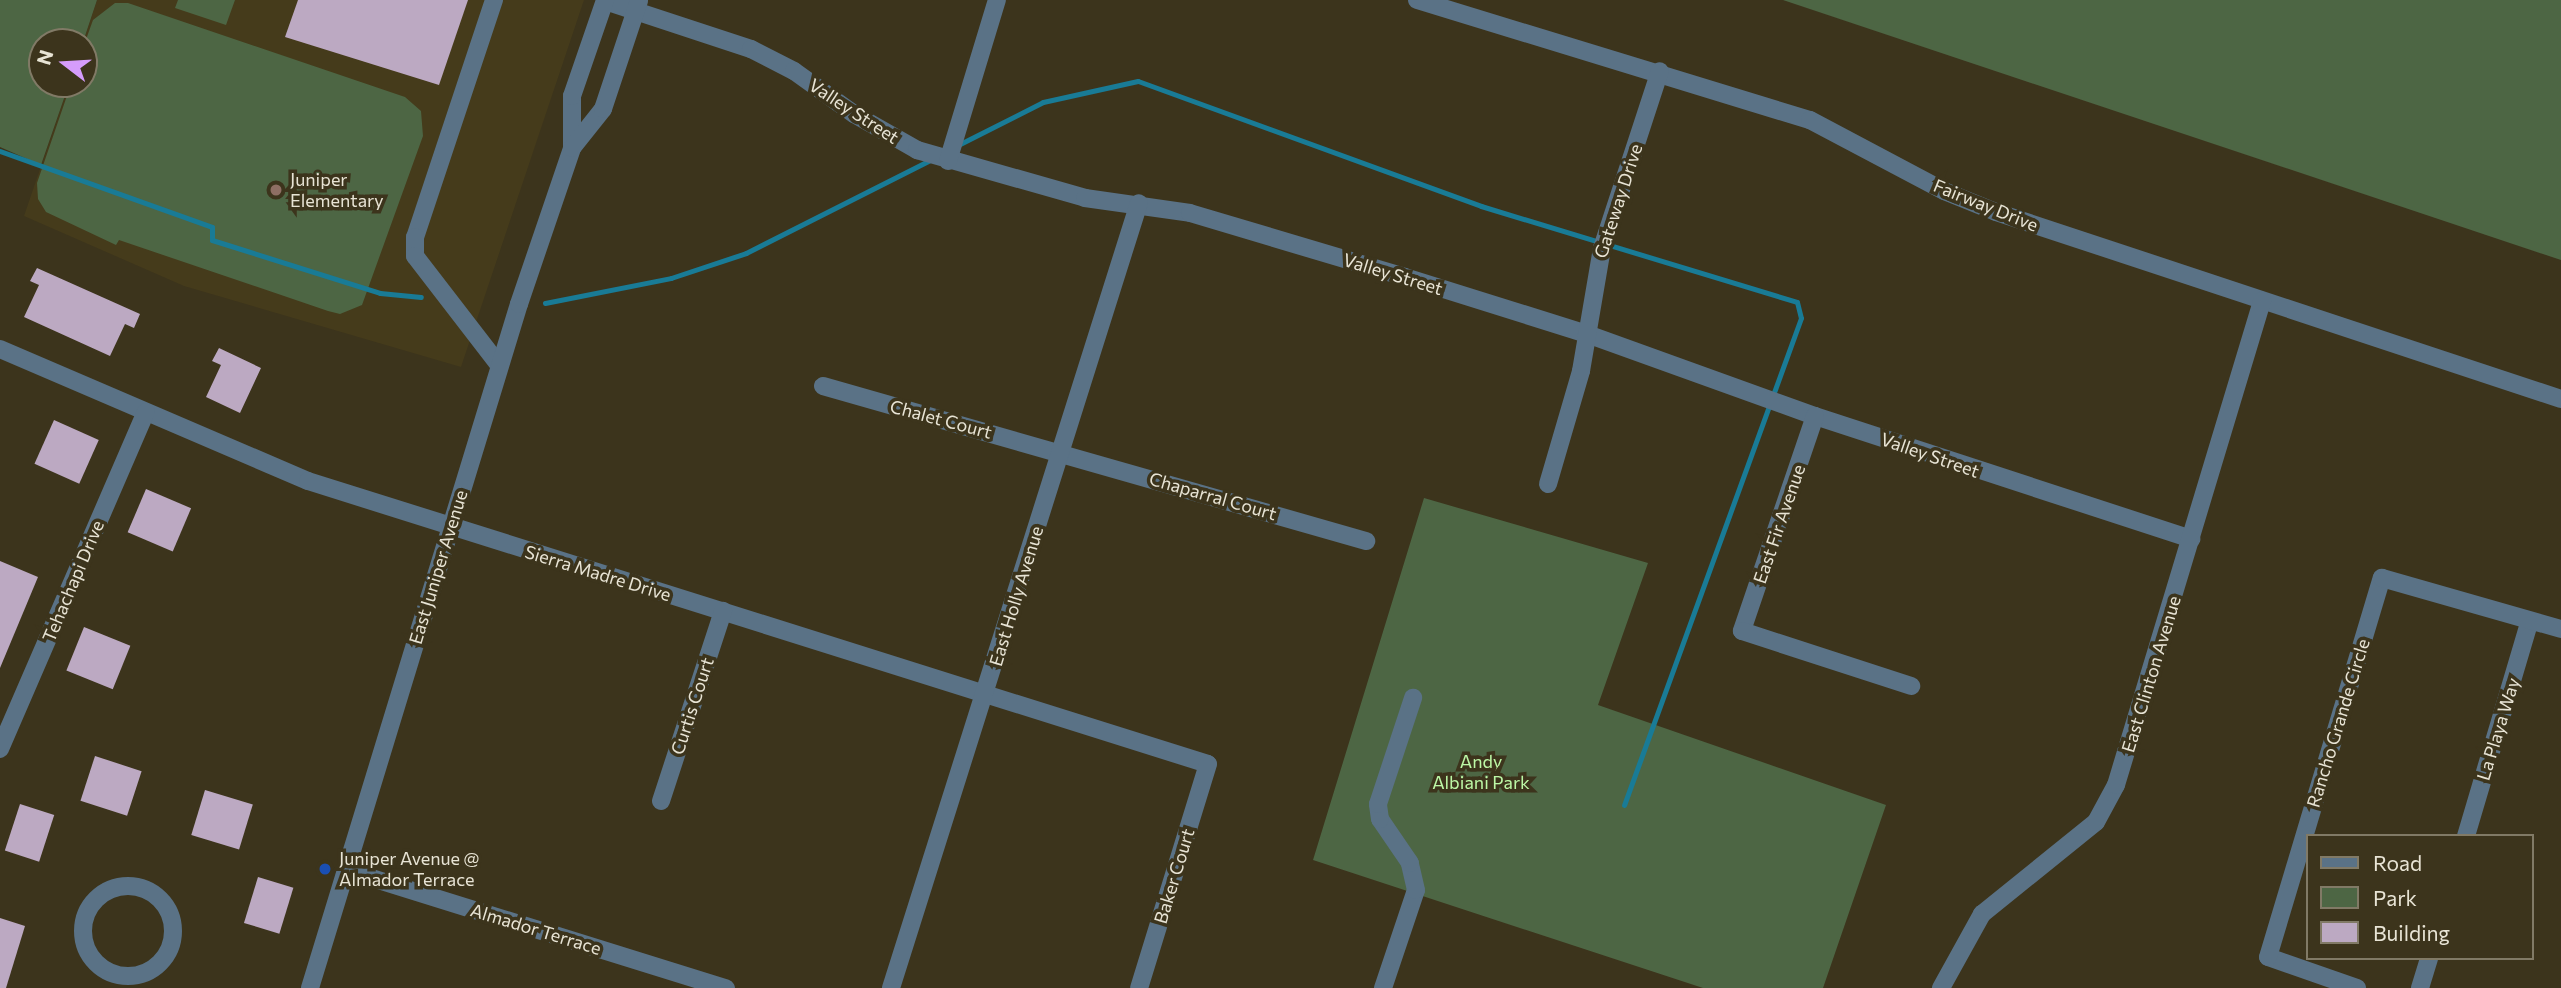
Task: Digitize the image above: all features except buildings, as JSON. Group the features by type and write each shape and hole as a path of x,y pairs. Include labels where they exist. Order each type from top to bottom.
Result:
{"street":[{"path":"495,0 415,237 415,256 499,365"},
{"name":"East Juniper Avenue","path":"310,988 499,365 572,148 572,96 605,0"},
{"name":"Valley Street","path":"605,0 637,5 751,49 794,71 890,135 948,161 1085,198 1190,213 1587,334 1815,416 2191,539"},
{"path":"948,161 997,0"},
{"name":"Fairway Drive","path":"1417,0 1660,71 1810,120 1944,191 1996,212 2561,400"},
{"name":"East Juniper Avenue","path":"572,148 603,109 637,5"},
{"name":"Gateway Drive","path":"1548,484 1570,419 1602,248 1660,71"},
{"name":"East Holly Avenue","path":"891,988 987,694 1059,451 1139,204"},
{"name":"East Clinton Avenue","path":"1941,988 1982,914 2095,822 2127,756 2262,301"},
{"name":"Sierra Madre Drive","path":"0,349 308,481 449,528 1208,764"},
{"name":"Chalet Court","path":"823,386 1059,451"},
{"name":"Tehachapi Drive","path":"0,749 146,412"},
{"name":"East Fir Avenue","path":"1815,416 1742,631 1910,686"},
{"name":"Chaparral Court","path":"1059,451 1366,541"},
{"name":"Rancho Grande Circle","path":"2357,988 2269,957 2382,578 2529,623 2561,629"},
{"name":"Curtis Court","path":"661,801 723,611"},
{"name":"La Playa Way","path":"2467,834 2529,623"},
{"path":"1383,988 1416,890 1410,863 1385,827 1378,804 1413,698"},
{"name":"Baker Court","path":"1139,988 1208,764"},
{"name":"Almador Terrace","path":"346,870 726,988"},
{"path":"123,886 139,888 164,905 172,927 169,950 148,972 116,981 92,958 83,928 87,913 102,895 123,886"},
{"path":"2420,988 2428,960"}],"shaded area":[{"name":"Juniper Elementary","path":"97,0 584,0 461,367 184,286 24,216 64,98 98,98 98,28 88,28"}],"green space":[{"path":"0,0 97,0 88,28 28,28 28,98 64,98 41,165 0,147"},
{"path":"178,0 235,0 226,25 175,8"},
{"path":"1783,0 2561,0 2561,260"},
{"path":"115,3 128,3 405,97 421,111 423,136 362,305 340,314 328,311 119,240 116,245 46,212 38,199 37,183 66,98 98,98 98,28 90,28 93,20"},
{"name":"Andy Albiani Park","path":"1424,498 1648,563 1598,705 1886,805 1823,988 1703,988 1313,860"}],"waterway":[{"path":"956,146 1043,102 1138,81 1481,206 1797,302 1801,318 1624,805"},
{"path":"0,151 212,227 212,240 380,293 421,297"},
{"path":"545,303 671,278 746,253 932,159"}],"place":[{"name":"Juniper Elementary","path":"276,190"},
{"name":"Juniper Avenue @ Almador Terrace","path":"325,869"}]}
